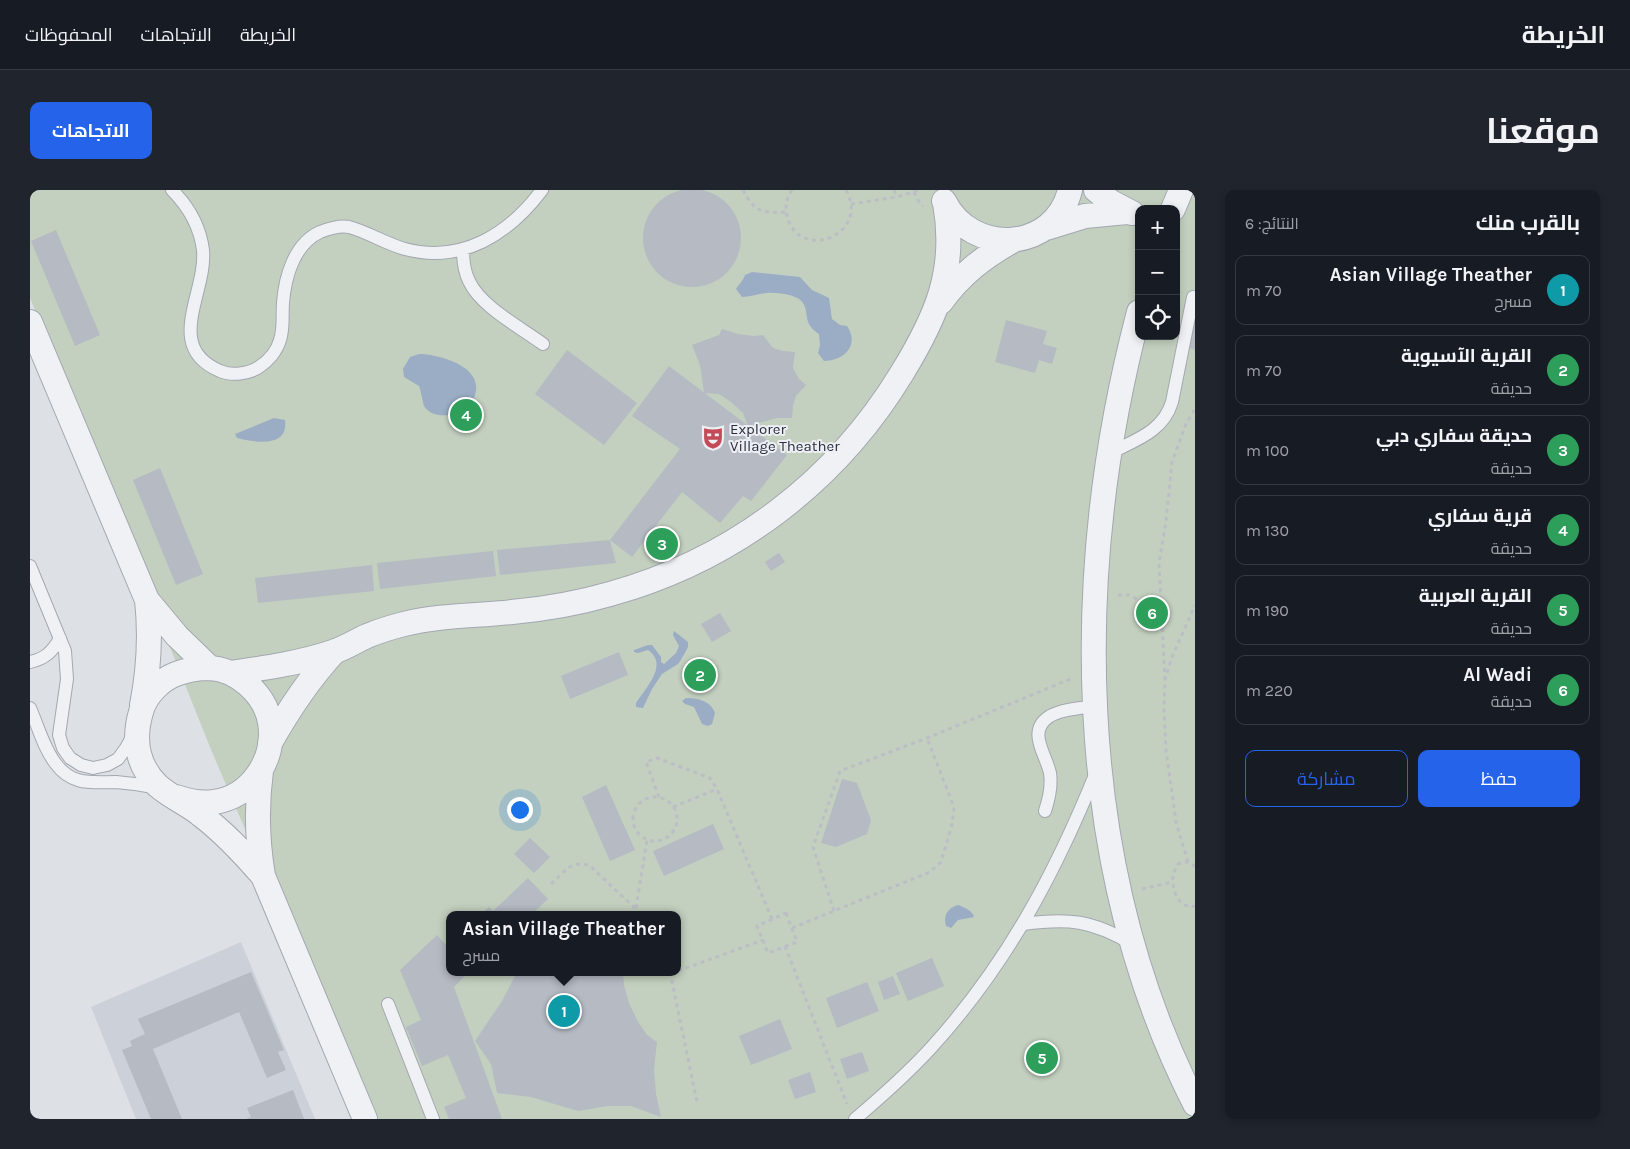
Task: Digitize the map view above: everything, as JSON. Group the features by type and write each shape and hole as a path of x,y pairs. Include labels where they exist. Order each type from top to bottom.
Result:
{"street":[{"path":"943,196 954,217 967,228 981,236 998,240 1014,240 1030,236 1044,228 1058,216 1068,199 1070,190"},
{"path":"1096,190 1133,213"},
{"path":"1175,205 1181,190"},
{"path":"139,718 153,690 170,677 189,669 221,671 283,664 335,652 368,636 402,624 438,617 521,611 609,595 665,576 702,560 736,540 785,507 823,474 857,438 887,398 913,356 943,288 948,264 949,239 943,196"},
{"path":"1044,228 1085,216 1133,213"},
{"path":"934,311 950,289 969,270 991,253 1014,240"},
{"path":"30,322 147,600 150,654 139,718 137,750 145,769 158,786 200,814 223,833 263,876"},
{"path":"1135,329 1108,454 1100,517 1094,595 1094,670 1099,763 1104,807 1120,895 1132,944 1153,1011 1195,1104"},
{"path":"147,600 177,636 221,671 248,685 262,702 270,721 270,743 267,757 261,771 248,786 232,797 214,802 194,803 170,794"},
{"path":"270,743 299,694 335,652"},
{"path":"261,771 257,824 263,876 365,1119"}],"lane":[{"path":"172,190 191,214 203,249 203,268 190,321 190,338 196,354 209,366 225,373 242,373 259,367 272,356 280,340 286,283 292,263 300,248 313,235 329,228 347,226 405,249 433,253 463,250 490,239 514,221 542,190"},
{"path":"463,250 464,266 468,280 477,294 543,344"},
{"path":"1108,454 1152,430 1166,418 1172,402 1193,297"},
{"path":"30,566 65,651 68,679 59,735 62,748 70,758 81,765 93,768 107,766 118,759 126,748 139,718"},
{"path":"30,662 44,657 54,649 60,638"},
{"path":"1045,811 1051,785 1050,772 1040,749 1038,737 1041,725 1050,716 1096,706"},
{"path":"30,708 55,764 64,773 76,780 88,783 133,784 170,794"},
{"path":"852,1114 893,1086 935,1043 995,968 1045,885 1065,844 1099,763"},
{"path":"1023,924 1069,920 1091,925 1112,933 1132,944"},
{"path":"388,1004 433,1119"}],"path":[{"path":"743,190 755,207 766,213 786,212"},
{"path":"792,190 786,202 788,220 793,229 800,235 818,241 827,240 835,236 848,223 851,214 851,204 846,190"},
{"path":"894,190 897,197"},
{"path":"851,204 897,197 919,190"},
{"path":"1195,409 1186,424 1172,462 1166,521 1159,563 1166,680 1164,710 1166,750 1176,822 1188,862 1195,868"},
{"path":"1094,595 1130,595 1162,615"},
{"path":"1166,680 1172,657 1195,605"},
{"path":"834,911 813,847 840,771 1094,670"},
{"path":"792,928 930,872 941,862 952,825 954,807 927,738"},
{"path":"659,797 648,798 640,804 634,813 634,824 638,834 647,840 658,841 669,837 676,828 677,817 673,806 659,797 646,762 657,758 710,778 717,789 772,920"},
{"path":"673,806 717,789"},
{"path":"636,909 647,840"},
{"path":"1188,862 1178,864 1173,875 1173,882 1177,897 1183,904 1195,906"},
{"path":"551,884 570,866 581,863 590,866 636,909"},
{"path":"1120,895 1173,882"},
{"path":"786,913 792,928 797,942 768,953 757,926 786,913"},
{"path":"681,970 763,940"},
{"path":"785,946 852,1114"},
{"path":"672,976 697,1102"}],"shaded area":[{"path":"241,942 315,1119 136,1119 91,1007"}],"green space":[{"path":"30,190 1195,190 1195,1119 369,1119 212,752 30,298"}],"water":[{"path":"752,272 800,277 812,290 829,298 832,319 840,325 847,326 851,333 851,345 848,351 838,358 824,361 818,353 820,345 819,334 810,326 801,300 785,294 769,293 742,297 736,289 745,275"},
{"path":"419,354 444,358 462,366 469,372 474,378 476,386 470,408 459,413 446,415 433,414 428,411 424,406 419,386 404,377 403,369 410,357"},
{"path":"274,418 285,420 285,429 282,436 276,439 261,442 252,441 237,438 235,434"},
{"path":"674,631 688,642 688,647 678,664 662,674 643,708 636,707 636,703 654,676 656,662 654,656 648,650 638,653 634,652 634,650 652,645 664,664 676,653 679,646 673,635"},
{"path":"686,698 707,703 713,709 715,713 712,724 708,726 702,724 694,707 682,701"},
{"path":"958,905 970,911 974,917 958,920 951,928 946,926 945,918 947,912"}],"building":[{"path":"692,189 711,193 727,203 737,219 741,238 737,257 727,273 711,283 692,287 673,283 657,273 647,257 643,238 647,219 657,203 673,193"},
{"path":"56,230 100,335 75,346 31,241"},
{"path":"1006,320 1047,331 1043,344 1057,348 1052,364 1039,360 1035,373 995,362"},
{"path":"1195,320 1195,350 1186,347"},
{"path":"722,329 738,334 763,335 773,348 795,352 793,368 799,379 806,385 796,396 792,418 777,418 748,426 743,413 731,402 719,394 704,393 700,365 692,345 719,335"},
{"path":"567,350 637,403 604,445 535,394"},
{"name":"Explorer Village Theather","path":"669,366 787,455 751,501 743,496 720,523 682,492 632,557 610,540 680,449 632,416"},
{"path":"160,468 203,574 176,585 133,480"},
{"path":"610,540 616,563 500,575 497,550"},
{"path":"493,551 496,576 380,589 377,563"},
{"path":"779,553 785,562 771,571 765,562"},
{"path":"372,565 374,591 258,603 255,578"},
{"path":"720,613 731,631 712,642 701,624"},
{"path":"619,652 628,675 570,699 561,676"},
{"path":"842,779 857,783 871,820 867,834 836,847 821,843"},
{"path":"606,785 635,850 610,861 582,797"},
{"path":"713,824 724,849 664,876 653,851"},
{"path":"530,838 550,857 534,873 514,854"},
{"path":"528,878 548,899 535,911 493,911"},
{"path":"489,907 493,911 484,911"},
{"path":"437,935 446,945 446,976 465,976 454,987 502,1119 449,1119 444,1107 466,1098 448,1055 422,1066 406,1027 421,1020 400,970"},
{"path":"932,958 944,986 908,1001 896,973"},
{"path":"251,972 284,1050 278,1052 286,1070 267,1078 239,1012 153,1049 182,1119 151,1119 122,1050 132,1046 130,1041 145,1034 138,1019"},
{"path":"515,976 623,976 629,1003 637,1020 647,1035 657,1042 654,1070 656,1094 661,1117 631,1106 608,1106 578,1111 531,1097 497,1093 491,1064 475,1041 502,1001"},
{"path":"893,976 900,994 884,1000 878,982"},
{"path":"867,982 879,1011 837,1028 826,998"},
{"path":"780,1019 792,1049 751,1065 739,1036"},
{"path":"862,1052 869,1071 847,1079 840,1059"},
{"path":"810,1072 816,1092 795,1099 788,1080"},
{"path":"293,1090 304,1119 246,1119 251,1117 247,1108"}],"place":[{"name":"قرية سفاري","path":"466,415"},
{"name":"Explorer Village Theather","path":"713,438"},
{"name":"حديقة سفاري دبي","path":"662,544"},
{"name":"Al Wadi","path":"1152,613"},
{"name":"القرية الآسيوية","path":"700,675"},
{"name":"Asian Village Theather","path":"564,1011"},
{"name":"القرية العربية","path":"1042,1058"}]}
